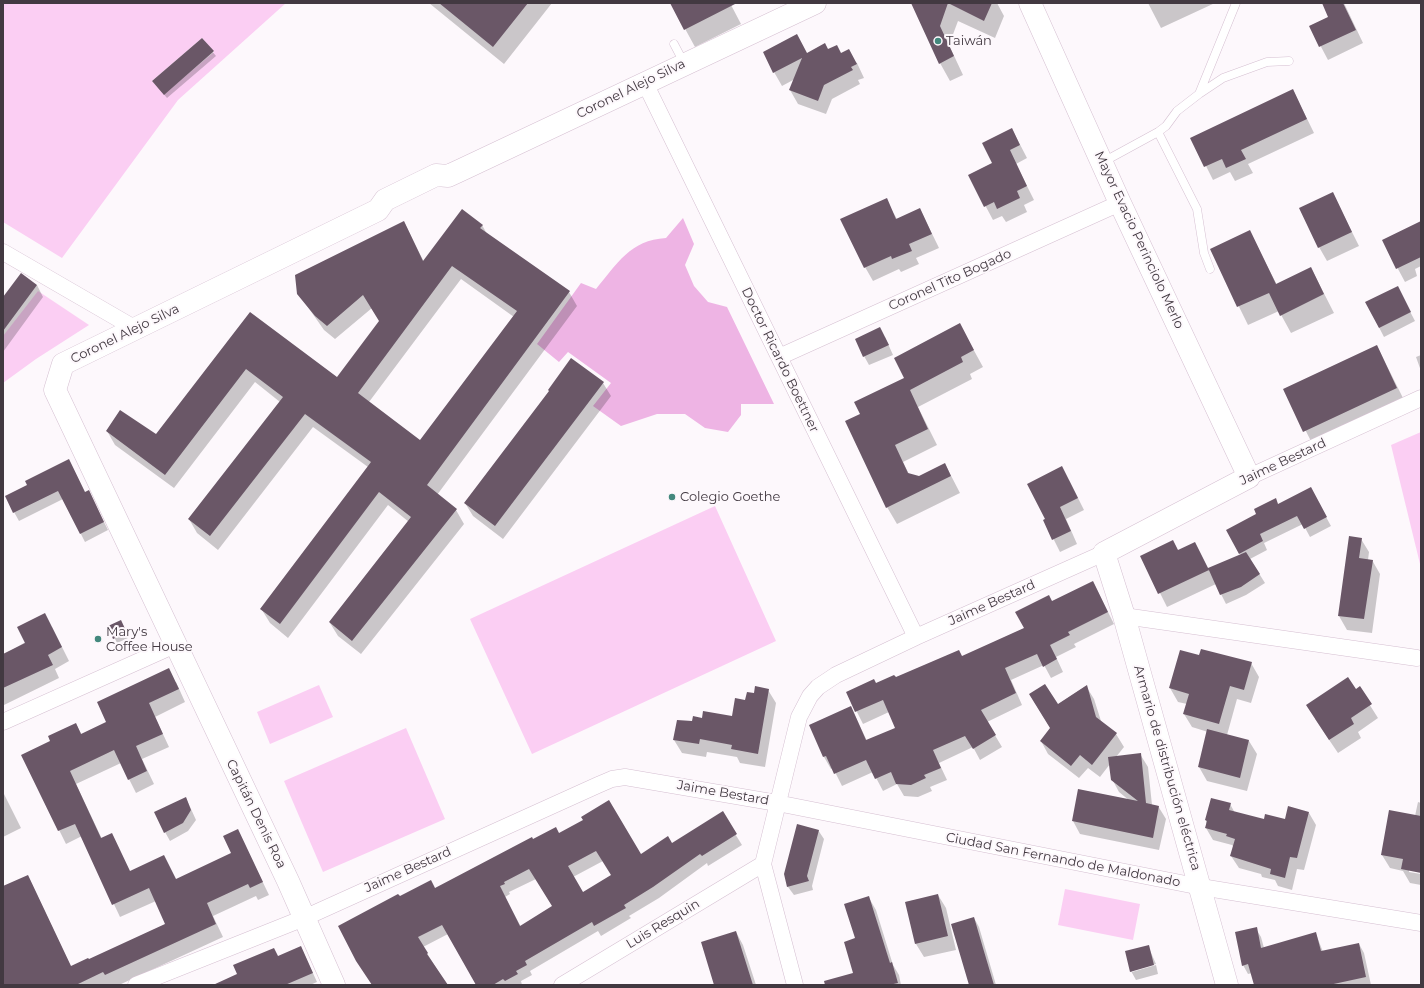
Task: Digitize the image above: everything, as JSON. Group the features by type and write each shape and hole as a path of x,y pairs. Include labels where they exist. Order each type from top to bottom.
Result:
{"main road":[{"name":"Coronel Alejo Silva","path":"175,645 55,390 63,364 378,210 390,213 441,187 448,176 815,3"},
{"name":"Mayor Evacio Perinciolo Merlo","path":"1030,3 1103,162 1120,203 1249,477"},
{"name":"Jaime Bestard","path":"1104,553 1249,477"},
{"name":"Armario de distribución eléctrica","path":"1104,553 1124,616 1201,887 1227,985"},
{"name":"Capitán Denis Roa","path":"175,645 304,918 334,985"}],"street":[{"name":"Doctor Ricardo Boettner","path":"645,83 916,637"},
{"name":"Coronel Tito Bogado","path":"778,357 1120,203"},
{"path":"3,252 136,329"},
{"name":"Jaime Bestard","path":"1249,477 1421,398"},
{"name":"Jaime Bestard","path":"136,985 304,918 612,779 625,777 777,802 799,717 810,696 818,687 832,677 916,637 1104,553"},
{"path":"1124,616 1417,658"},
{"path":"3,722 175,645"},
{"path":"777,802 763,864 795,985"},
{"name":"Ciudad San Fernando de Maldonado","path":"777,802 1201,887 1421,923"},
{"name":"Luis Resquin","path":"562,985 763,864"}],"lane":[{"path":"1199,94 1236,3"},
{"path":"674,44 684,64"},
{"path":"1103,162 1158,132 1166,126 1177,111 1223,78 1267,62 1289,61"},
{"path":"1158,132 1197,209 1204,253 1210,269"}],"shaded area":[{"path":"3,3 286,3 178,100 62,258 3,222","holes":["202,38 214,52 164,94 152,81"]},
{"path":"683,218 694,244 685,265 694,286 708,302 727,307 774,404 741,404 741,415 728,432 705,428 685,414 657,414 621,426 593,406 611,383 568,352 559,362 537,344 581,283 596,289 625,255 643,243 666,238"},
{"path":"38,291 89,325 36,359 3,383 3,336"},
{"path":"1421,432 1421,568 1391,445"},
{"path":"715,506 776,641 532,754 470,619"},
{"path":"319,685 333,717 270,744 257,712"},
{"path":"406,728 445,819 323,872 284,781"},
{"path":"1065,889 1140,904 1133,940 1058,925"}],"building":[{"path":"439,3 528,3 493,47"},
{"path":"670,3 737,3 684,30"},
{"name":"Taiwán","path":"911,3 948,3 940,26 954,56 939,64"},
{"path":"948,3 992,3 984,21"},
{"path":"1322,3 1343,3 1356,30 1319,47 1309,26 1328,17"},
{"path":"797,34 807,53 825,43 828,49 837,45 841,53 849,49 857,64 851,67 853,70 824,85 818,101 789,90 802,58 773,73 763,52"},
{"path":"202,38 214,51 164,95 152,81"},
{"path":"1293,89 1307,119 1241,150 1246,159 1226,168 1222,159 1204,167 1190,138"},
{"path":"1012,128 1020,145 1010,150 1027,186 1017,191 1020,198 997,209 994,202 984,207 968,175 992,163 982,143"},
{"path":"1333,192 1352,232 1318,248 1299,208"},
{"path":"887,198 896,219 920,208 932,234 909,244 912,251 892,259 891,256 864,268 840,219"},
{"path":"462,209 483,225 480,228 570,291 427,485 457,509 352,641 329,622 411,517 379,492 280,624 260,609 371,462 305,414 210,536 188,519 283,397 246,369 165,475 106,431 120,410 156,434 250,312 337,377 379,321 363,295 327,326 315,316 297,294 295,275 404,221 423,261","holes":["452,266 517,311 420,440 358,393"]},
{"path":"1421,221 1421,257 1396,269 1382,240"},
{"path":"1250,230 1276,284 1311,267 1324,294 1280,316 1269,293 1237,307 1210,249"},
{"path":"21,273 37,285 3,331 3,297"},
{"path":"1398,286 1411,312 1379,328 1365,302"},
{"path":"960,323 974,350 961,357 963,362 910,390 928,429 895,445 908,473 919,476 945,463 951,476 886,508 845,421 860,414 854,402 904,378 894,358"},
{"path":"880,327 889,345 863,357 855,339"},
{"path":"1377,345 1397,388 1303,432 1283,389"},
{"path":"571,358 604,382 495,526 464,503 549,391 548,390"},
{"path":"69,459 85,492 89,490 104,522 80,534 58,491 13,513 5,496 27,485 25,481"},
{"path":"1062,466 1078,498 1060,507 1071,531 1052,540 1043,520 1045,519 1027,484"},
{"path":"1311,487 1327,517 1304,529 1297,516 1260,534 1263,541 1239,554 1226,530 1256,514 1254,509 1276,498 1278,504"},
{"path":"1349,536 1362,538 1359,558 1373,560 1364,619 1338,616"},
{"path":"1173,540 1178,550 1195,542 1209,570 1158,594 1140,556"},
{"path":"1246,552 1260,574 1241,587 1220,595 1208,568"},
{"path":"1093,581 1108,612 1068,632 1070,635 1050,645 1057,659 1043,667 1037,654 1005,668 1016,693 981,710 996,735 973,749 965,736 933,750 941,768 924,775 926,778 911,785 896,784 891,772 875,779 866,760 834,774 826,756 823,757 809,725 851,706 866,740 895,728 883,700 855,712 846,692 874,679 876,683 894,675 896,677 959,650 962,656 1024,628 1015,612 1049,595 1052,601"},
{"path":"45,613 62,647 48,655 53,665 3,688 3,654 25,643 17,627"},
{"path":"121,620 127,633 113,639 108,626"},
{"path":"1201,649 1252,662 1244,690 1230,686 1219,724 1183,714 1189,694 1169,688 1180,650 1199,655"},
{"path":"169,668 179,689 149,703 163,734 136,746 147,771 128,780 114,750 70,771 101,838 112,833 130,871 164,855 176,879 231,853 223,836 238,829 263,882 250,888 248,884 207,903 216,924 105,975 103,972 76,985 3,985 3,886 28,875 71,966 165,924 149,888 112,905 75,824 58,831 21,755 50,741 48,736 76,723 81,734 106,722 97,702"},
{"path":"1348,677 1356,689 1360,686 1372,704 1351,718 1354,724 1329,740 1306,705"},
{"path":"1045,684 1058,704 1087,685 1096,717 1117,733 1092,765 1080,755 1071,766 1040,741 1050,728 1029,694"},
{"path":"755,686 769,689 758,754 731,749 732,745 700,739 699,744 673,740 677,720 692,721 693,716 702,718 703,711 732,716 735,698 745,700 747,692 754,693"},
{"path":"1207,729 1249,740 1240,778 1198,767"},
{"path":"1141,753 1146,803 1159,806 1153,838 1072,821 1078,789 1138,801 1111,780 1108,757"},
{"path":"186,797 191,810 183,823 164,833 154,812"},
{"path":"1211,798 1231,803 1229,810 1264,819 1265,814 1285,819 1288,806 1309,812 1297,858 1290,857 1285,878 1270,874 1271,869 1230,856 1235,839 1226,836 1227,834 1205,828 1207,821 1205,820"},
{"path":"609,800 641,854 668,836 672,843 723,811 737,834 702,856 700,854 653,887 624,905 626,908 594,926 592,922 525,961 527,965 516,971 518,974 505,981 503,979 493,985 476,985 442,925 418,937 428,953 427,954 448,985 372,985 356,961 338,926 398,894 400,896 431,880 435,888 532,837 533,839 556,827 559,833 583,820 581,817","holes":["596,851 611,875 583,892 568,866","529,869 552,906 520,926 500,886 505,884 504,882"]},
{"path":"1389,810 1421,816 1421,873 1401,869 1403,859 1381,855"},
{"path":"797,824 819,830 807,876 809,881 787,887 784,874"},
{"path":"938,894 948,936 915,944 905,902"},
{"path":"869,896 890,963 892,962 898,983 889,985 825,985 824,981 853,973 844,942 855,938 844,904"},
{"path":"974,917 994,985 969,985 951,924"},
{"path":"1257,927 1261,948 1316,932 1321,951 1359,943 1366,977 1329,985 1254,985 1248,964 1242,966 1235,932"},
{"path":"736,931 753,985 714,985 701,942"},
{"path":"1149,945 1154,965 1130,972 1125,951"},
{"path":"301,946 313,973 285,985 213,985 237,974 233,965 274,948 278,956"}],"place":[{"name":"Taiwán","path":"938,41"},
{"name":"Colegio Goethe","path":"672,497"},
{"name":"Mary's Coffee House","path":"98,639"}]}
